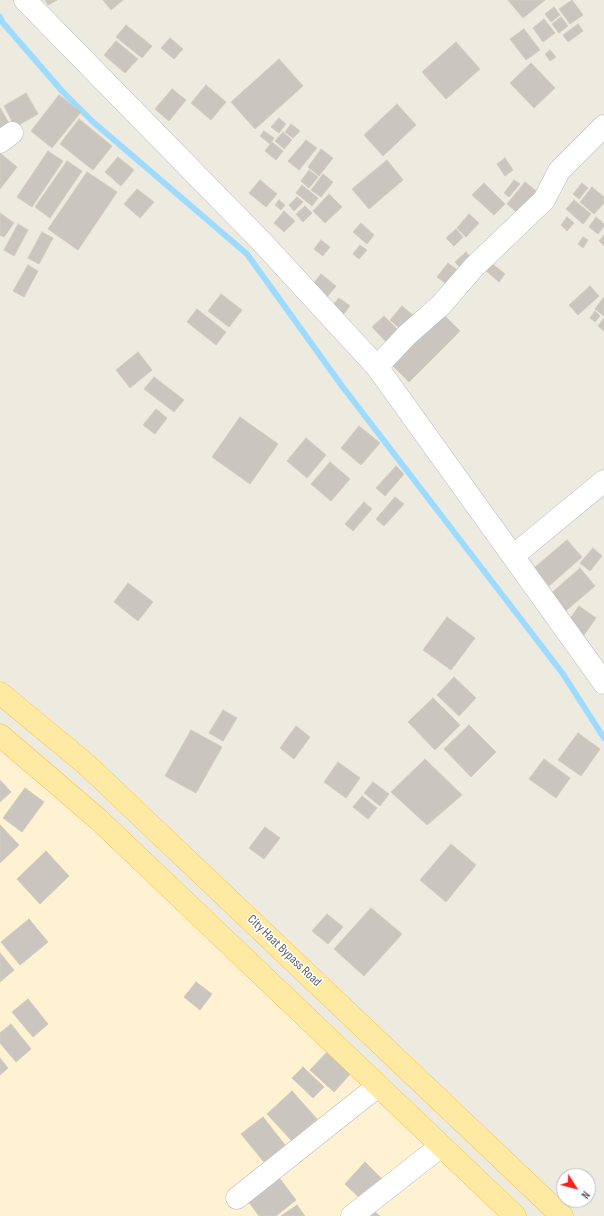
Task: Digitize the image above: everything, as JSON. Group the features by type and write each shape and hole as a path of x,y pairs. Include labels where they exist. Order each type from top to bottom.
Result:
{"main road":[{"name":"City Haat Bypass Road","path":"0,693 87,765 562,1216"},
{"path":"0,735 98,819 515,1216"}],"street":[{"path":"25,0 261,241 378,367 604,683"},
{"path":"378,367 407,335 441,305 474,267 544,200 559,171 604,126"},
{"path":"513,556 604,481"},
{"path":"236,1198 378,1086"},
{"path":"352,1216 441,1146"}],"shaded area":[{"path":"0,735 519,1216 0,1216"}],"building":[{"path":"45,0 57,0 48,5"},
{"path":"103,0 123,0 111,10"},
{"path":"508,0 545,0 523,18"},
{"path":"572,0 583,15 570,24 559,9"},
{"path":"554,7 560,15 551,22 545,14"},
{"path":"561,17 568,26 559,33 552,24"},
{"path":"544,19 555,33 543,42 533,28"},
{"path":"578,24 583,31 568,42 563,35"},
{"path":"126,25 152,46 142,58 116,37"},
{"path":"524,29 540,50 526,60 510,39"},
{"path":"170,38 183,49 174,59 161,48"},
{"path":"116,41 138,59 125,73 104,55"},
{"path":"456,42 480,69 446,99 422,72"},
{"path":"550,50 556,57 550,61 545,54"},
{"path":"279,59 303,86 255,129 231,102"},
{"path":"531,63 555,88 534,108 510,83"},
{"path":"206,85 226,102 211,120 191,103"},
{"path":"172,89 186,100 169,121 155,109"},
{"path":"26,93 38,114 15,127 4,106"},
{"path":"59,95 81,112 52,148 31,131"},
{"path":"397,104 416,125 383,156 364,135"},
{"path":"0,108 13,130 0,138"},
{"path":"279,118 286,124 279,133 271,127"},
{"path":"79,119 112,146 93,170 60,144"},
{"path":"291,124 300,131 293,138 285,132"},
{"path":"264,131 274,138 270,144 260,136"},
{"path":"283,132 292,140 284,149 275,141"},
{"path":"306,140 317,148 299,170 288,161"},
{"path":"272,142 283,151 276,160 265,151"},
{"path":"321,149 333,158 319,176 308,167"},
{"path":"48,151 63,161 32,207 17,197"},
{"path":"0,153 17,167 0,189"},
{"path":"118,157 134,170 121,186 105,172"},
{"path":"505,158 513,170 505,176 497,164"},
{"path":"387,160 403,180 369,209 352,189"},
{"path":"67,161 82,171 50,218 35,207"},
{"path":"309,170 318,177 309,188 301,181"},
{"path":"87,172 117,192 78,250 48,229"},
{"path":"323,174 333,182 321,197 311,190"},
{"path":"260,180 277,194 266,207 249,193"},
{"path":"514,180 520,184 509,197 504,193"},
{"path":"525,182 540,194 521,216 507,204"},
{"path":"484,183 505,204 494,215 472,195"},
{"path":"582,183 588,188 579,199 573,194"},
{"path":"302,185 318,198 312,206 296,193"},
{"path":"592,187 604,197 604,203 594,214 580,202"},
{"path":"137,189 154,202 140,218 124,204"},
{"path":"329,194 342,207 325,223 313,211"},
{"path":"297,197 303,202 294,211 289,205"},
{"path":"279,200 285,205 281,210 275,205"},
{"path":"574,200 591,214 583,224 566,209"},
{"path":"305,206 312,213 303,222 296,214"},
{"path":"284,211 295,221 284,232 274,223"},
{"path":"0,213 14,223 4,237 0,235"},
{"path":"469,214 479,223 466,237 457,228"},
{"path":"567,217 574,223 567,231 561,225"},
{"path":"596,217 604,224 598,234 589,227"},
{"path":"361,223 374,235 367,244 353,232"},
{"path":"18,224 28,230 14,256 4,250"},
{"path":"456,229 463,237 454,246 446,238"},
{"path":"42,232 53,238 39,264 28,258"},
{"path":"604,235 604,246 599,241"},
{"path":"583,237 588,240 583,248 578,244"},
{"path":"321,240 330,247 323,256 314,249"},
{"path":"360,245 367,250 359,259 353,254"},
{"path":"466,252 473,260 462,270 455,262"},
{"path":"490,262 505,274 499,282 484,269"},
{"path":"448,263 460,272 449,286 437,277"},
{"path":"28,265 38,271 24,297 13,291"},
{"path":"321,274 336,286 323,302 308,290"},
{"path":"590,286 599,296 578,315 569,305"},
{"path":"221,294 242,310 229,327 208,311"},
{"path":"604,297 604,316 595,309"},
{"path":"339,298 350,306 342,316 331,307"},
{"path":"402,306 414,316 402,330 390,320"},
{"path":"197,309 226,332 216,345 187,322"},
{"path":"595,311 600,316 595,322 590,318"},
{"path":"442,313 460,331 409,382 391,364"},
{"path":"384,316 402,334 390,346 372,327"},
{"path":"604,318 604,331 598,326"},
{"path":"138,352 152,370 130,388 116,370"},
{"path":"154,377 184,400 174,412 144,389"},
{"path":"156,409 167,418 155,434 143,425"},
{"path":"240,417 278,444 250,484 212,457"},
{"path":"359,426 380,443 361,465 341,448"},
{"path":"306,438 326,455 307,478 287,461"},
{"path":"330,462 350,479 331,501 311,484"},
{"path":"396,466 404,474 385,496 376,488"},
{"path":"395,497 404,504 384,526 376,519"},
{"path":"364,502 372,509 353,531 345,524"},
{"path":"567,540 582,557 549,586 534,568"},
{"path":"593,548 602,556 590,571 580,563"},
{"path":"580,568 595,586 562,614 547,597"},
{"path":"128,583 153,602 138,621 114,602"},
{"path":"579,606 596,618 584,635 567,623"},
{"path":"447,617 475,638 451,670 423,650"},
{"path":"454,677 476,698 459,716 437,695"},
{"path":"433,698 460,725 435,750 408,722"},
{"path":"223,710 237,718 223,741 209,733"},
{"path":"469,725 496,752 471,777 444,749"},
{"path":"296,726 310,737 294,759 280,748"},
{"path":"191,730 222,747 196,793 165,776"},
{"path":"578,733 600,749 581,776 558,760"},
{"path":"425,759 462,795 427,825 391,792"},
{"path":"544,759 570,778 556,798 529,779"},
{"path":"338,762 360,778 346,798 324,782"},
{"path":"0,780 11,792 0,802"},
{"path":"373,782 389,794 380,806 364,793"},
{"path":"25,788 44,802 22,832 3,818"},
{"path":"362,796 377,808 368,819 353,807"},
{"path":"0,825 19,845 0,863"},
{"path":"265,827 280,838 264,859 249,848"},
{"path":"451,844 476,865 446,902 420,880"},
{"path":"46,851 69,876 40,904 17,879"},
{"path":"371,908 402,934 364,976 334,949"},
{"path":"327,914 343,927 328,944 312,931"},
{"path":"29,919 48,942 20,965 1,942"},
{"path":"0,953 14,970 0,982"},
{"path":"196,982 212,994 200,1010 184,997"},
{"path":"28,999 48,1024 33,1037 12,1012"},
{"path":"11,1024 31,1049 16,1062 0,1043 0,1033"},
{"path":"330,1049 353,1071 334,1092 310,1070"},
{"path":"0,1058 8,1068 0,1075"},
{"path":"303,1067 324,1087 313,1098 292,1078"},
{"path":"292,1091 317,1119 292,1141 267,1114"},
{"path":"263,1117 285,1145 264,1162 241,1134"},
{"path":"365,1162 385,1182 365,1203 345,1184"},
{"path":"274,1171 296,1200 276,1216 259,1216 243,1194"},
{"path":"297,1205 305,1216 281,1216"},
{"path":"371,1209 380,1216 365,1216"}],"waterway":[{"path":"0,17 3,23 62,91 92,121 247,254 342,386 563,674 604,738"}]}
